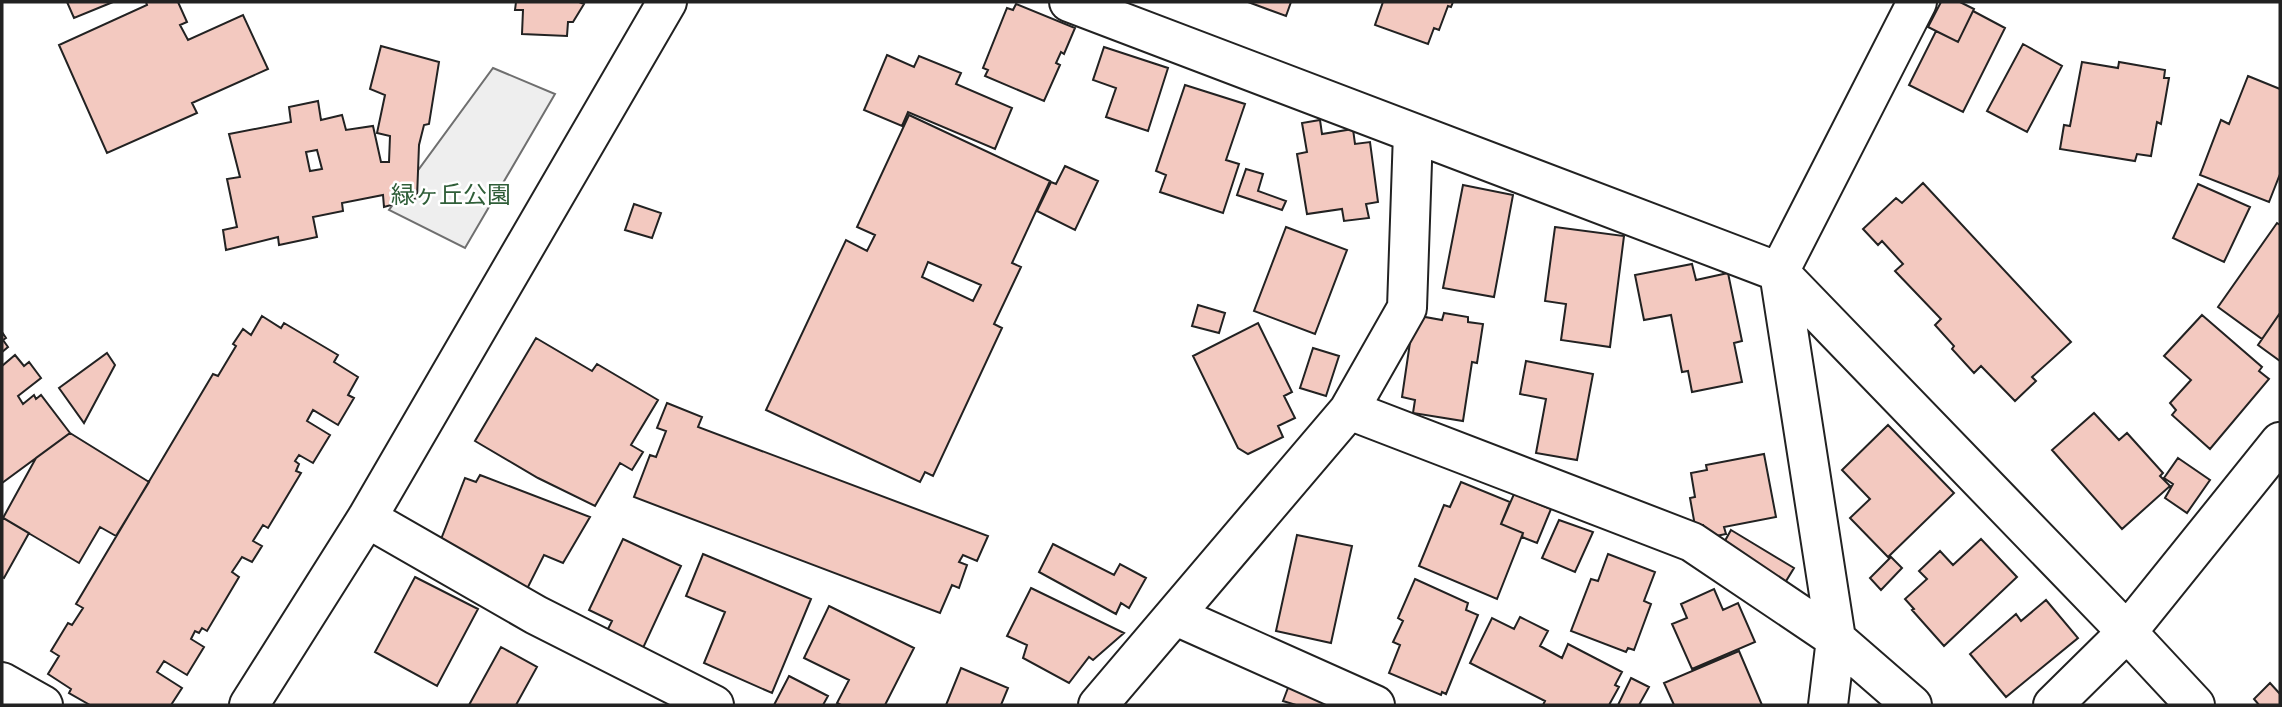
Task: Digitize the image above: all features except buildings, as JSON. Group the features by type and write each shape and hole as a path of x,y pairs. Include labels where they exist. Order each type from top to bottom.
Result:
{"street":[{"path":"249,705 368,518 667,2"},
{"path":"1069,2 1779,272 2195,705"},
{"path":"1828,705 1836,639 1779,272 1917,2"},
{"path":"1098,705 1349,410 1407,308 1413,133"},
{"path":"1349,410 1692,542 1836,639 1912,705"},
{"path":"2053,705 2127,632 2280,442"},
{"path":"368,518 536,615 715,705"},
{"path":"1176,616 1375,705"},
{"path":"2,682 43,705"}],"green space":[{"name":"緑ヶ丘公園","path":"493,68 555,94 465,248 389,210"}]}
